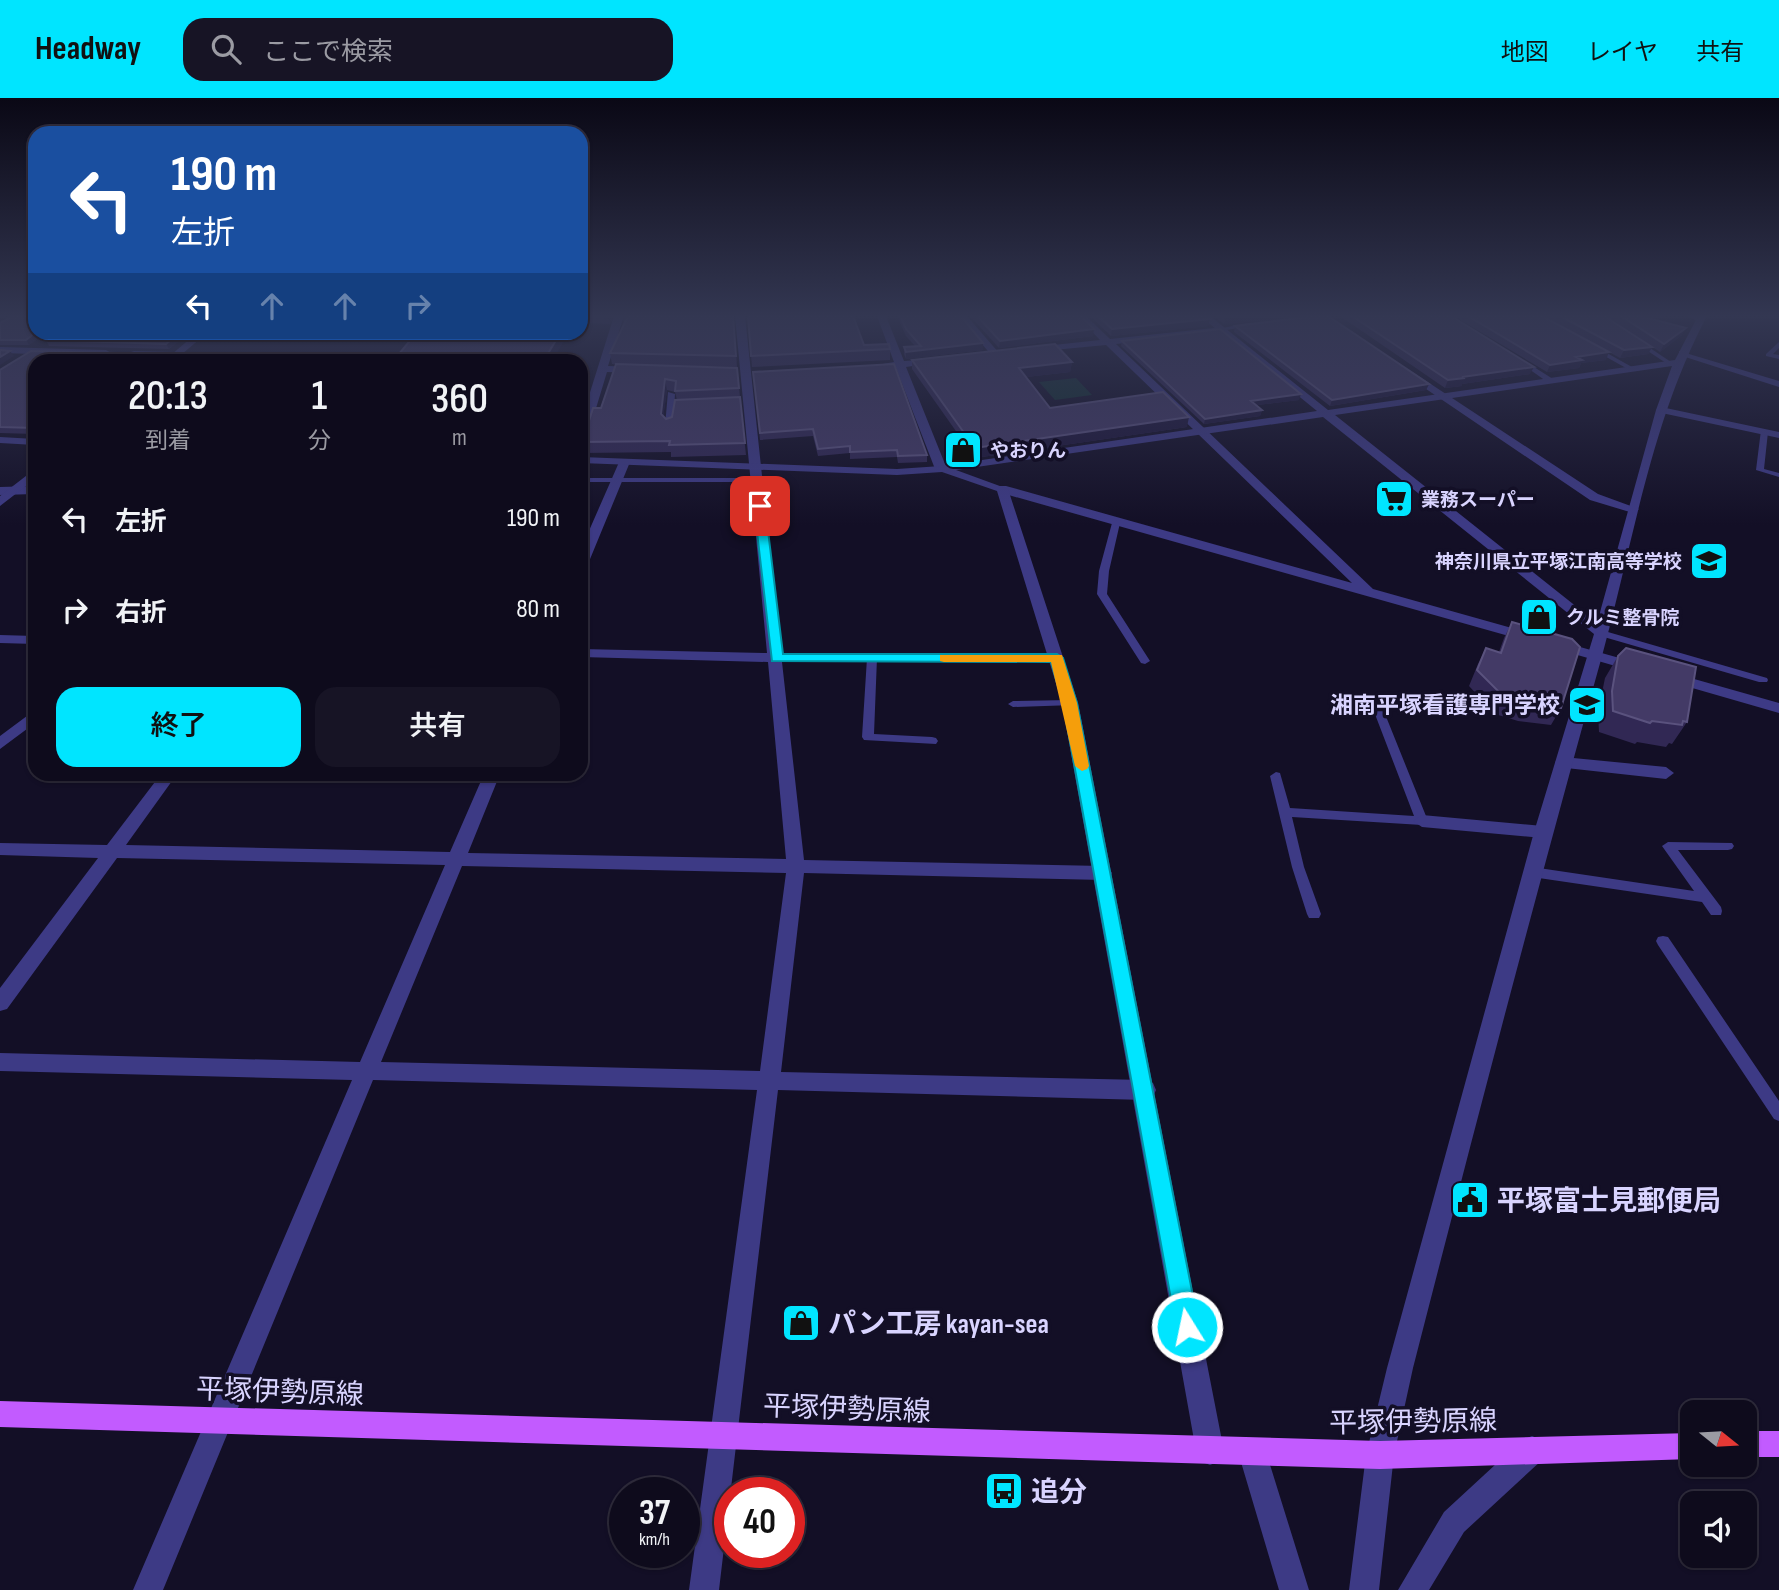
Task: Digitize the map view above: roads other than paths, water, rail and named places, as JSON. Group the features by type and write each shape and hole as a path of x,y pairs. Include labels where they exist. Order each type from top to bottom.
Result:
{"main road":[{"name":"平塚伊勢原線","path":"0,1414 1380,1455 1680,1446"},
{"path":"1757,1444 1779,1444"}],"street":[{"path":"588,408 596,386"},
{"path":"704,1590 796,868 777,658 747,386"},
{"path":"909,386 941,470"},
{"path":"1154,386 1369,592"},
{"path":"1291,386 1601,633"},
{"path":"1429,386 1594,497 1633,509"},
{"path":"588,460 757,474 941,470 1505,386"},
{"path":"1364,1590 1380,1455 1532,872 1595,655 1668,386"},
{"path":"1661,410 1779,435"},
{"path":"0,440 28,442"},
{"path":"588,548 624,462"},
{"path":"941,470 1116,523 1779,708"},
{"path":"0,502 28,478"},
{"path":"1002,489 1070,703 1145,1090 1210,1451"},
{"path":"0,491 28,490"},
{"path":"0,639 28,640"},
{"path":"588,653 777,658 1057,658"},
{"path":"0,744 28,721"},
{"path":"1563,763 1666,773"},
{"path":"0,1003 164,781"},
{"path":"148,1590 489,781"},
{"path":"1422,821 1543,832"},
{"path":"0,849 1102,873"},
{"path":"0,1062 1145,1090"},
{"path":"1413,1590 1454,1522 1532,1450"},
{"path":"1252,1452 1294,1590"}],"lane":[{"path":"669,426 671,394"},
{"path":"735,404 748,403"},
{"path":"670,407 683,406"},
{"path":"1764,432 1760,470 1779,475"},
{"path":"588,480 757,474"},
{"path":"1116,523 1104,571 1102,594 1145,661"},
{"path":"1601,633 1763,680"},
{"path":"872,658 868,737 932,741"},
{"path":"1013,704 1070,703"},
{"path":"1285,812 1422,821 1378,709"},
{"path":"1276,776 1297,867 1314,914"},
{"path":"1716,911 1668,846 1728,846"},
{"path":"1532,872 1707,898"},
{"path":"1663,941 1779,1114"}],"place":[{"name":"やおりん","path":"963,450"},
{"name":"業務スーパー","path":"1394,499"},
{"name":"神奈川県立平塚江南高等学校","path":"1709,561"},
{"name":"クルミ整骨院","path":"1539,617"},
{"name":"湘南平塚看護専門学校","path":"1587,705"},
{"name":"平塚富士見郵便局","path":"1470,1200"},
{"name":"パン工房 kayan-sea","path":"801,1323"},
{"name":"追分","path":"1004,1491"}]}
